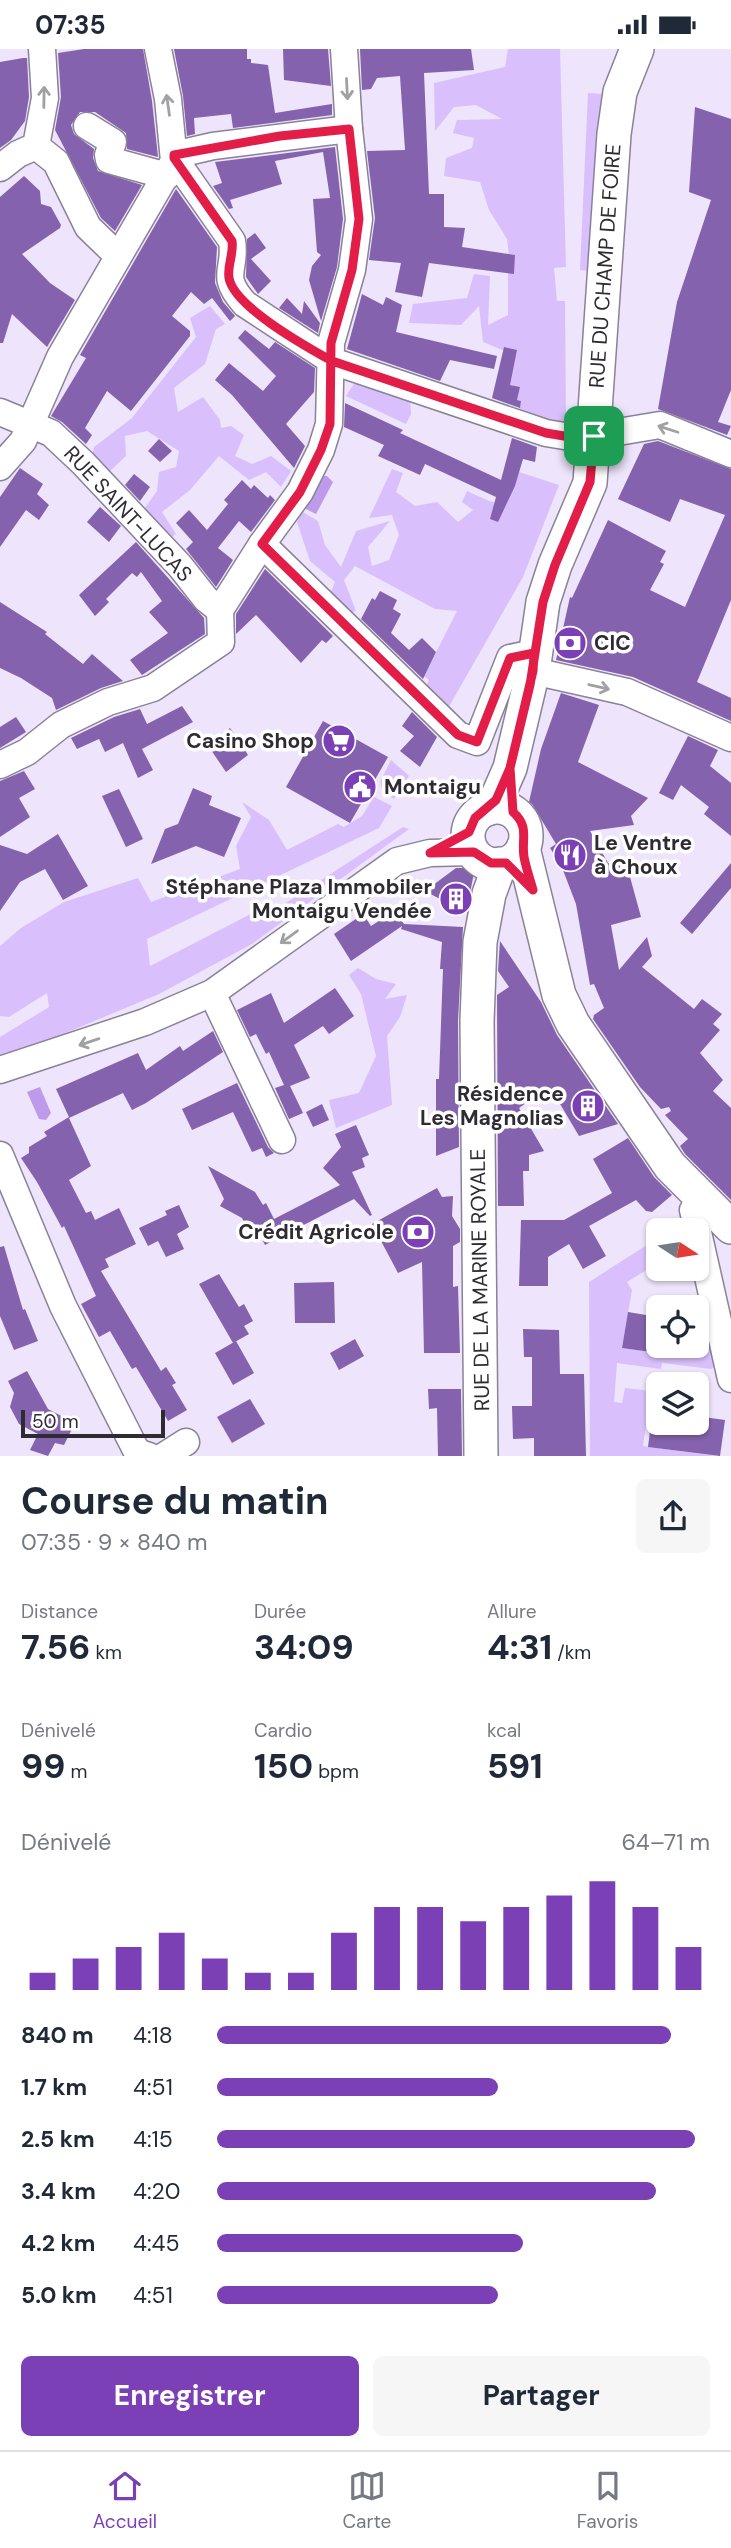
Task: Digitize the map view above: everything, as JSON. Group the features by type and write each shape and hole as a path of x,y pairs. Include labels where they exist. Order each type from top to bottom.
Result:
{"main road":[{"name":"RUE DU CHAMP DE FOIRE","path":"494,848 496,800 510,768 548,584 590,482 614,134 620,92 637,49"},
{"path":"494,848 533,890 559,995 573,1024 670,1166 731,1227"},
{"name":"RUE DE LA MARINE ROYALE","path":"481,1456 477,1021 480,942 494,848"}],"street":[{"path":"36,146 45,98 42,49"},
{"path":"158,49 172,163 232,241 229,279 234,291 254,310 332,361 546,433 570,437 594,436 660,425 731,454"},
{"path":"0,765 27,752 61,725 108,702 153,688 220,642 220,610 262,544 300,492 321,450 330,424 331,343 352,270 359,219 344,49"},
{"path":"87,126 113,142 109,160 172,163 280,136 349,129"},
{"path":"0,167 18,154 36,146"},
{"path":"36,146 56,162 88,227 118,255"},
{"path":"0,467 23,441 60,357 172,163"},
{"name":"RUE SAINT-LUCAS","path":"0,412 51,433 180,566 206,600 220,610"},
{"path":"262,544 458,735 477,742 510,658 534,662 627,692 731,737"},
{"path":"0,1070 145,1022 212,993 397,861 430,853 494,848"},
{"path":"212,993 282,1140"},
{"path":"0,1155 63,1306 137,1452 149,1456"},
{"path":"701,1199 694,1210 731,1379"}],"shaded area":[{"path":"508,49 560,49 566,267 554,268 557,301 565,301 566,425 518,416 520,387 510,385 507,352 483,342 479,306 461,325 409,323 413,304 467,298 474,274 490,276 488,325 508,315 508,273 511,273 507,239 489,210 480,182 444,176 446,158 472,148 474,138 453,133 457,120 502,119 476,105 454,107 435,131 434,83 505,67"},
{"path":"588,93 602,94 597,272 580,270"},
{"path":"210,306 225,324 216,329 205,364 174,388 178,412 203,397 220,420 221,428 231,426 244,435 235,456 252,464 271,456 291,471 281,487 266,472 249,480 219,456 190,490 162,512 176,534 167,540 142,512 157,491 159,472 176,467 179,451 147,431 125,436 126,456 108,473 92,455 94,447 132,418 196,337 190,318"},
{"path":"355,382 410,399 411,414 406,424 346,396"},
{"path":"392,469 403,473 396,492 415,506 437,502 458,522 473,510 462,502 467,491 502,504 519,472 559,485 523,577 447,710 425,688 429,680 424,676 457,611 435,609 355,566 344,580 356,611 347,614 330,594 335,582 310,561 297,522 301,511 318,521 325,545 341,567 356,531 390,521 368,547 372,566 389,560 399,535 392,515 369,518"},
{"path":"320,476 327,476 333,482 316,514 304,508"},
{"path":"391,760 409,776 394,799 383,792 380,782"},
{"path":"374,797 392,806 379,828 147,939 150,966 268,905 278,908 403,827 409,829 252,944 159,994 56,1037 0,1055 0,1037 49,1007 47,993 9,1017 0,1016 0,946 21,928 64,902 138,878 151,902 240,869 236,846 251,817 242,802 269,820 287,850 338,824 344,827 362,816"},
{"path":"358,968 376,979 396,984 385,999 407,995 400,1017 387,1036 392,1105 336,1128 329,1100 359,1093 376,1056 361,994 349,975"},
{"path":"40,1087 51,1113 46,1120 39,1119 27,1092"},
{"path":"646,1246 646,1270 627,1282 632,1290 622,1348 646,1351 646,1358 709,1358 709,1337 717,1365 711,1369 662,1363 661,1369 617,1363 614,1402 622,1403 625,1388 646,1390 643,1446 716,1456 590,1456 589,1282"}],"building":[{"path":"84,49 143,49 152,101 158,157 127,149 126,133 95,112 80,112 71,125 74,134 94,149 93,158 98,171 142,185 115,231 101,218 55,130 61,97 58,53"},
{"path":"174,49 247,49 247,59 251,59 251,63 268,65 275,113 332,104 332,115 233,128 231,114 194,118 195,134 187,136"},
{"path":"283,49 328,49 331,86 284,80"},
{"path":"360,49 471,49 474,70 424,73 429,194 444,194 444,227 465,228 462,247 515,255 514,274 429,263 422,297 395,292 401,263 369,260 375,218 367,151 405,150 400,76 377,78 371,89 362,90"},
{"path":"27,58 29,97 25,121 11,140 0,148 0,62"},
{"path":"695,107 731,119 731,390 718,422 731,426 727,435 658,409 677,302 711,200 689,192"},
{"path":"335,147 343,219 337,267 321,321 309,280 312,266 321,255 317,252 313,199 330,198 323,152 275,161 282,184 230,200 233,208 229,209 213,186 222,183 215,162"},
{"path":"24,176 40,191 41,204 51,207 61,225 22,254 50,283 75,300 47,347 12,314 3,343 0,343 0,197"},
{"path":"176,189 217,247 215,283 223,302 235,316 230,321 212,298 204,304 191,292 172,316 190,331 190,336 131,411 107,391 85,428 92,435 86,444 62,422 51,416 86,358 80,355"},
{"path":"255,233 266,248 251,259 271,281 258,294 246,277 247,239"},
{"path":"362,294 383,305 386,297 402,305 396,332 497,356 494,369 450,360 440,381 347,349"},
{"path":"287,298 302,314 304,301 320,323 318,333 279,308"},
{"path":"245,330 269,349 275,342 315,368 314,392 286,424 305,446 294,468 232,395 215,380 229,363 263,391 276,376 238,338"},
{"path":"504,347 517,350 510,385 520,387 517,400 521,401 520,408 492,398"},
{"path":"345,403 403,430 400,433 501,480 512,438 537,447 535,462 523,459 515,486 498,522 490,519 496,497 425,464 420,475 378,456 384,445 344,427"},
{"path":"159,439 172,451 160,462 148,451"},
{"path":"658,441 731,469 731,600 697,682 731,698 731,721 633,677 556,660 570,597 572,598 608,520 666,551 660,562 664,564 650,590 685,607 725,515 680,499 670,522 618,499 644,444"},
{"path":"20,468 43,484 37,494 49,505 39,520 26,510 0,547 0,497"},
{"path":"134,474 150,487 140,501 125,485"},
{"path":"242,480 251,489 254,485 268,498 270,495 275,500 251,532 239,521 218,548 233,560 216,587 186,549 193,542 176,523 189,510 207,530 228,504 224,500"},
{"path":"100,507 121,526 109,542 87,522"},
{"path":"136,542 204,618 205,634 142,675 130,660 168,633 149,612 162,601 141,572 137,577 132,573 106,599 109,602 95,616 79,595"},
{"path":"265,569 333,636 326,643 322,640 301,663 256,615 236,634 236,614"},
{"path":"380,591 397,600 393,609 401,614 391,633 409,650 422,638 436,652 423,679 361,619 372,598 375,600"},
{"path":"0,602 47,632 45,634 83,664 92,654 123,681 101,688 56,710 52,698 0,668"},
{"path":"561,693 599,705 578,762 648,798 631,816 634,825 590,831 608,863 627,866 641,917 611,925 619,970 647,937 652,956 642,967 694,1009 702,999 722,1014 713,1024 720,1030 700,1053 723,1080 713,1091 731,1108 731,1200 685,1154 680,1146 688,1139 665,1115 671,1111 669,1107 661,1109 640,1087 593,1019 594,1015 604,1008 594,984 590,985 576,904 561,865 550,848 556,844 529,802 541,749"},
{"path":"182,706 193,722 142,749 153,770 138,778 123,743 105,752 99,739 77,749 71,738 114,717 140,709 147,724"},
{"path":"412,712 437,737 420,767 400,751 414,736 402,726"},
{"path":"16,717 26,732 0,748 0,727"},
{"path":"323,721 388,757 350,823 286,787"},
{"path":"230,728 248,755 226,772 209,747"},
{"path":"688,736 718,750 710,766 731,783 731,836 704,814 709,807 681,785 673,800 659,793"},
{"path":"24,771 35,789 19,798 30,817 0,837 0,781"},
{"path":"193,788 212,796 209,805 241,818 224,857 196,846 151,864 165,829 178,824"},
{"path":"119,789 143,839 126,847 102,796"},
{"path":"58,834 88,886 63,900 45,869 20,882 0,911 0,845 27,854"},
{"path":"731,863 731,888 692,934 680,923"},
{"name":"Stéphane Plaza Immobiler Montaigu Vendée","path":"456,868 475,868 466,913 425,891"},
{"path":"395,911 404,924 463,927 458,1021 459,1147 436,1156 436,1079 439,1079 442,942 401,929 402,926 351,961 334,934 363,914 371,926"},
{"path":"500,941 541,1002 557,1035 618,1124 579,1136 553,1092 551,1094 547,1088 519,1108 544,1151 529,1155 529,1171 523,1171 524,1206 498,1206 497,995 509,987 498,971"},
{"path":"335,988 354,1016 329,1034 323,1026 294,1045 310,1078 290,1086 303,1113 289,1119 275,1088 284,1085 269,1052 266,1054 256,1034 250,1037 237,1010 271,993 284,1023"},
{"path":"213,1031 223,1052 146,1103 132,1110 123,1093 69,1118 91,1166 69,1180 86,1213 91,1211 95,1220 119,1208 136,1244 105,1259 109,1267 101,1271 161,1371 166,1367 176,1383 172,1385 187,1410 168,1421 136,1367 132,1369 110,1331 99,1337 81,1304 96,1296 64,1226 62,1228 21,1158 29,1153 29,1147 47,1136 44,1132 69,1117 56,1089 138,1053 146,1070 180,1046 183,1051"},
{"path":"237,1083 268,1147 274,1153 266,1157 262,1148 252,1152 233,1112 192,1130 182,1109"},
{"path":"322,1104 329,1120 313,1127 306,1112"},
{"path":"356,1125 369,1155 362,1158 365,1167 352,1172 372,1215 354,1199 265,1245 260,1235 252,1239 242,1218 220,1206 224,1199 208,1166 255,1192 263,1205 266,1203 274,1219 340,1185 323,1168 341,1147 335,1134"},
{"path":"628,1138 654,1177 672,1195 652,1212 646,1211 636,1200 589,1226 606,1256 583,1269 569,1244 548,1257 548,1286 519,1286 521,1220 564,1220 612,1193 593,1159"},
{"path":"437,1188 442,1197 453,1196 452,1216 460,1229 460,1242 453,1246 453,1287 458,1286 460,1353 424,1353 422,1262 398,1273 372,1224"},
{"path":"179,1205 189,1227 177,1234 184,1249 166,1257 158,1241 148,1246 139,1228 167,1215 165,1211"},
{"path":"4,1246 23,1310 25,1309 38,1341 14,1350 0,1316 0,1247"},
{"path":"219,1274 239,1307 244,1304 253,1321 244,1326 249,1334 233,1343 199,1284"},
{"path":"334,1282 335,1323 295,1323 294,1283"},
{"path":"628,1312 646,1315 646,1351 622,1348"},
{"path":"523,1329 559,1330 560,1374 584,1374 586,1456 534,1456 534,1438 513,1439 512,1406 532,1406 532,1357 524,1357"},
{"path":"355,1339 364,1356 339,1370 330,1353"},
{"path":"236,1341 254,1373 233,1385 215,1353"},
{"path":"27,1371 48,1409 75,1423 64,1445 55,1443 48,1456 30,1450 38,1434 19,1424 10,1407 14,1393 8,1381"},
{"path":"428,1389 461,1389 462,1456 438,1456 437,1408 429,1409"},
{"path":"250,1399 265,1424 232,1443 217,1417"},
{"path":"709,1418 725,1420 720,1456 648,1447 650,1435 709,1435"}],"place":[{"name":"CIC","path":"570,643"},
{"name":"Casino Shop","path":"339,741"},
{"name":"Montaigu","path":"360,787"},
{"name":"Le Ventre à Choux","path":"570,855"},
{"name":"Stéphane Plaza Immobiler Montaigu Vendée","path":"456,899"},
{"name":"Résidence Les Magnolias","path":"588,1106"},
{"name":"Crédit Agricole","path":"418,1232"}],"route":[{"path":"594,436 570,437 546,433 422,393 332,361 312,350 245,303 234,291 229,279 232,241 174,155 280,136 349,129 359,219 352,270 331,343 332,361 330,424 321,450 300,492 262,544 458,735 477,742 510,658 534,653 533,671 510,768 496,800 475,818 469,832 430,853 474,852 482,860 506,863 533,890 524,859 524,824 513,812 510,768 530,685 533,671 543,602 555,565 590,482 594,436"}]}
